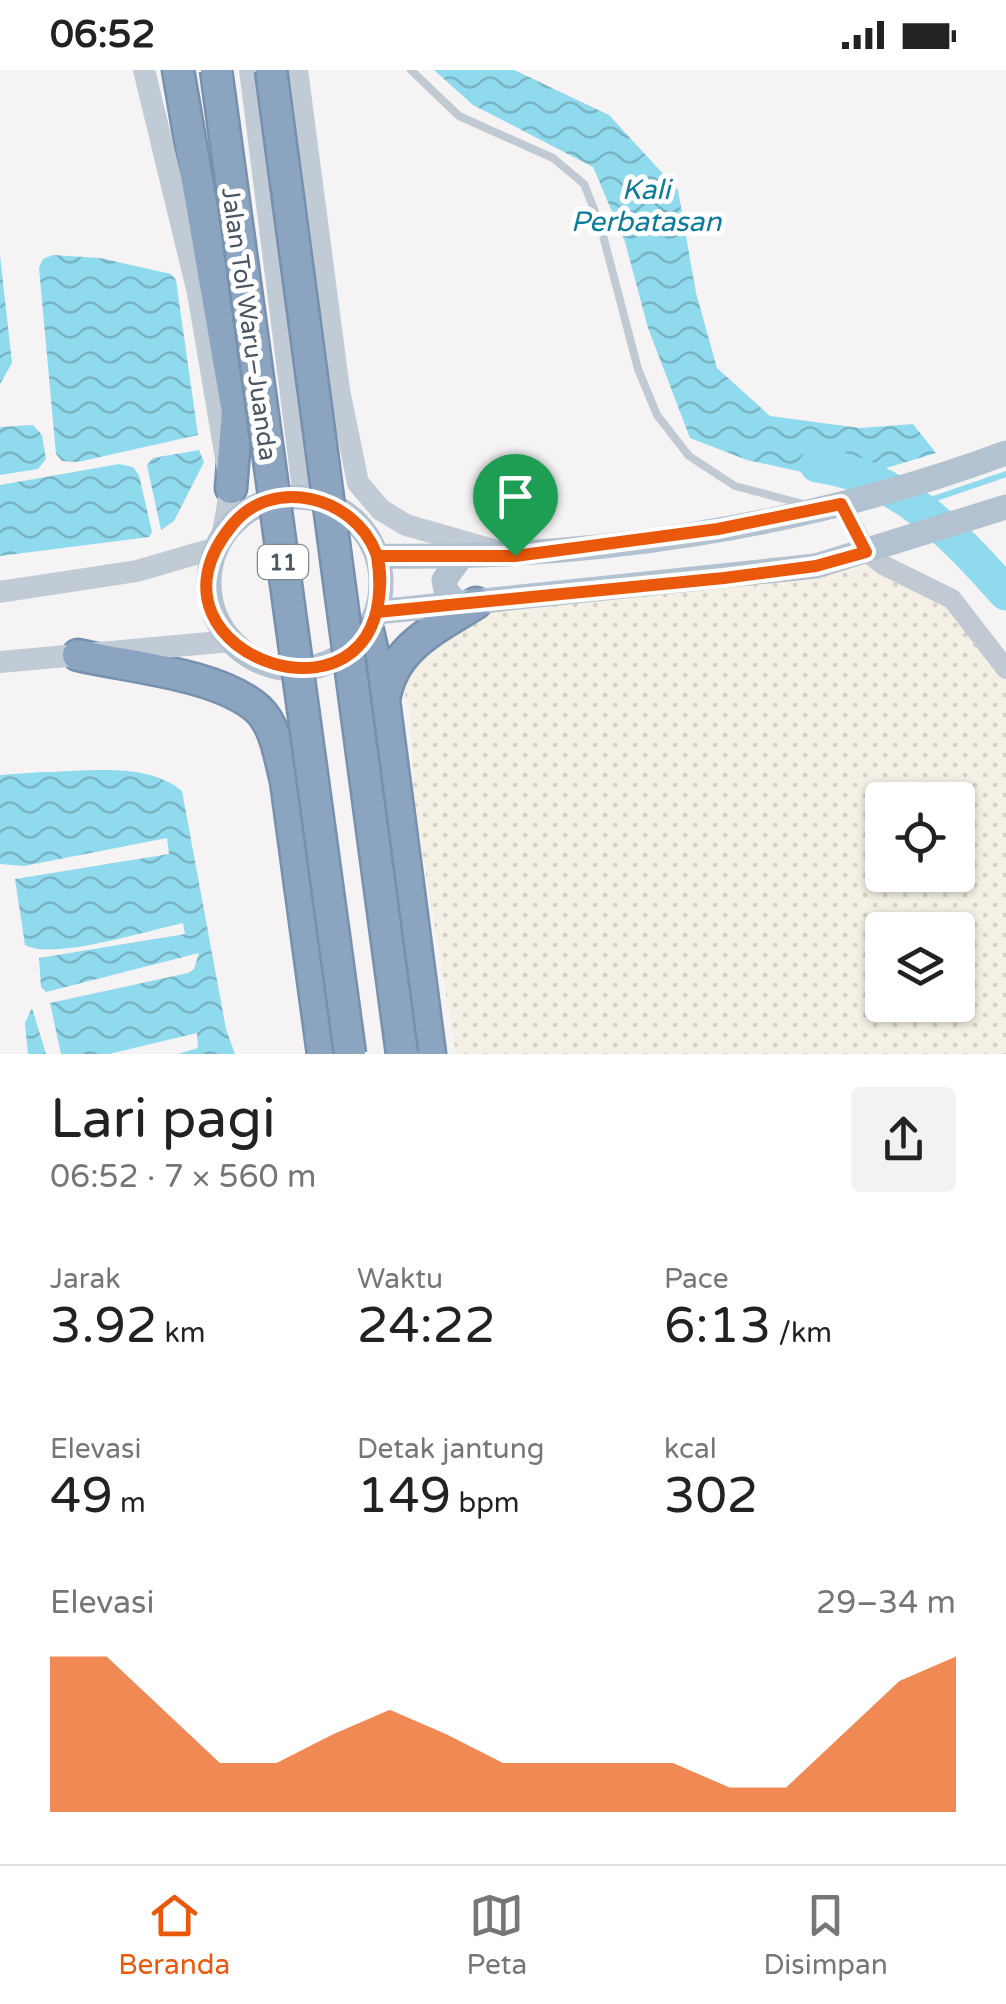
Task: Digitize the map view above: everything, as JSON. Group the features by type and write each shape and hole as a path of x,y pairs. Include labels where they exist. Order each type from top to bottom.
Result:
{"highway":[{"path":"178,70 237,412 231,488"},
{"name":"Jalan Tol Waru–Juanda","path":"216,70 350,1054"},
{"name":"11","path":"270,70 402,1054"},
{"path":"384,700 396,663 416,641 467,604"},
{"path":"372,622 430,1054"},
{"path":"78,655 233,692 260,711 277,742 286,781 323,1054"}],"main road":[{"path":"0,592 138,571 219,542 257,505 304,497 341,510 369,538 382,584 372,622 334,661 302,669 268,666 231,641 210,596 209,572 219,542 231,488 191,260 144,70"},
{"path":"250,70 304,497"},
{"path":"297,70 339,390 358,483 381,510 406,524 515,556"},
{"path":"377,556 515,556 838,505 956,471 1006,452"},
{"path":"372,622 467,604 798,569 874,550 1002,509"},
{"path":"461,557 444,580 446,592 467,604"},
{"path":"0,662 231,641"}],"street":[{"path":"838,505 883,565 952,599 1006,669"}],"lane":[{"path":"411,70 459,116 553,158 584,184 600,224 638,369 658,415 689,456 734,486 838,505"}],"sand":[{"path":"867,552 922,582 1006,669 1006,1054 456,1054 414,803 410,711 404,691 390,674 476,603"}],"water":[{"name":"Kali Perbatasan","path":"434,70 514,70 609,115 678,190 696,293 717,368 770,416 860,428 913,424 936,453 843,481 747,460 690,438 648,328 625,242 593,167 473,105"},
{"path":"0,255 12,363 0,384"},
{"path":"53,255 100,258 171,274 176,280 198,435 78,462 62,461 56,454 39,268 43,259"},
{"path":"33,425 42,435 46,459 38,469 0,475 0,427"},
{"path":"199,450 204,462 174,521 161,530 147,465 153,458"},
{"path":"119,464 133,467 139,475 152,532 149,537 0,556 0,485"},
{"path":"134,772 151,775 182,791 226,1029 235,1054 178,1054 198,1048 197,1033 109,1054 61,1054 50,1003 188,973 194,969 199,953 46,992 41,987 39,958 185,934 183,923 78,947 38,949 25,945 15,879 169,854 167,838 24,866 0,864 0,775"},
{"path":"32,1008 46,1054 28,1054 25,1023"}],"waterway":[{"name":"Kali Perbatasan","path":"817,465 874,482 923,511 966,549 1006,593"},
{"path":"916,505 1006,474"}],"route":[{"path":"515,556 377,556 382,584 377,612 368,631 334,661 313,668 290,670 268,666 248,656 231,641 217,620 210,596 209,572 222,537 237,518 257,505 280,498 323,501 356,522 377,556 382,584 377,612 724,578 816,566 866,552 841,504 818,512 718,529 515,556"}]}
